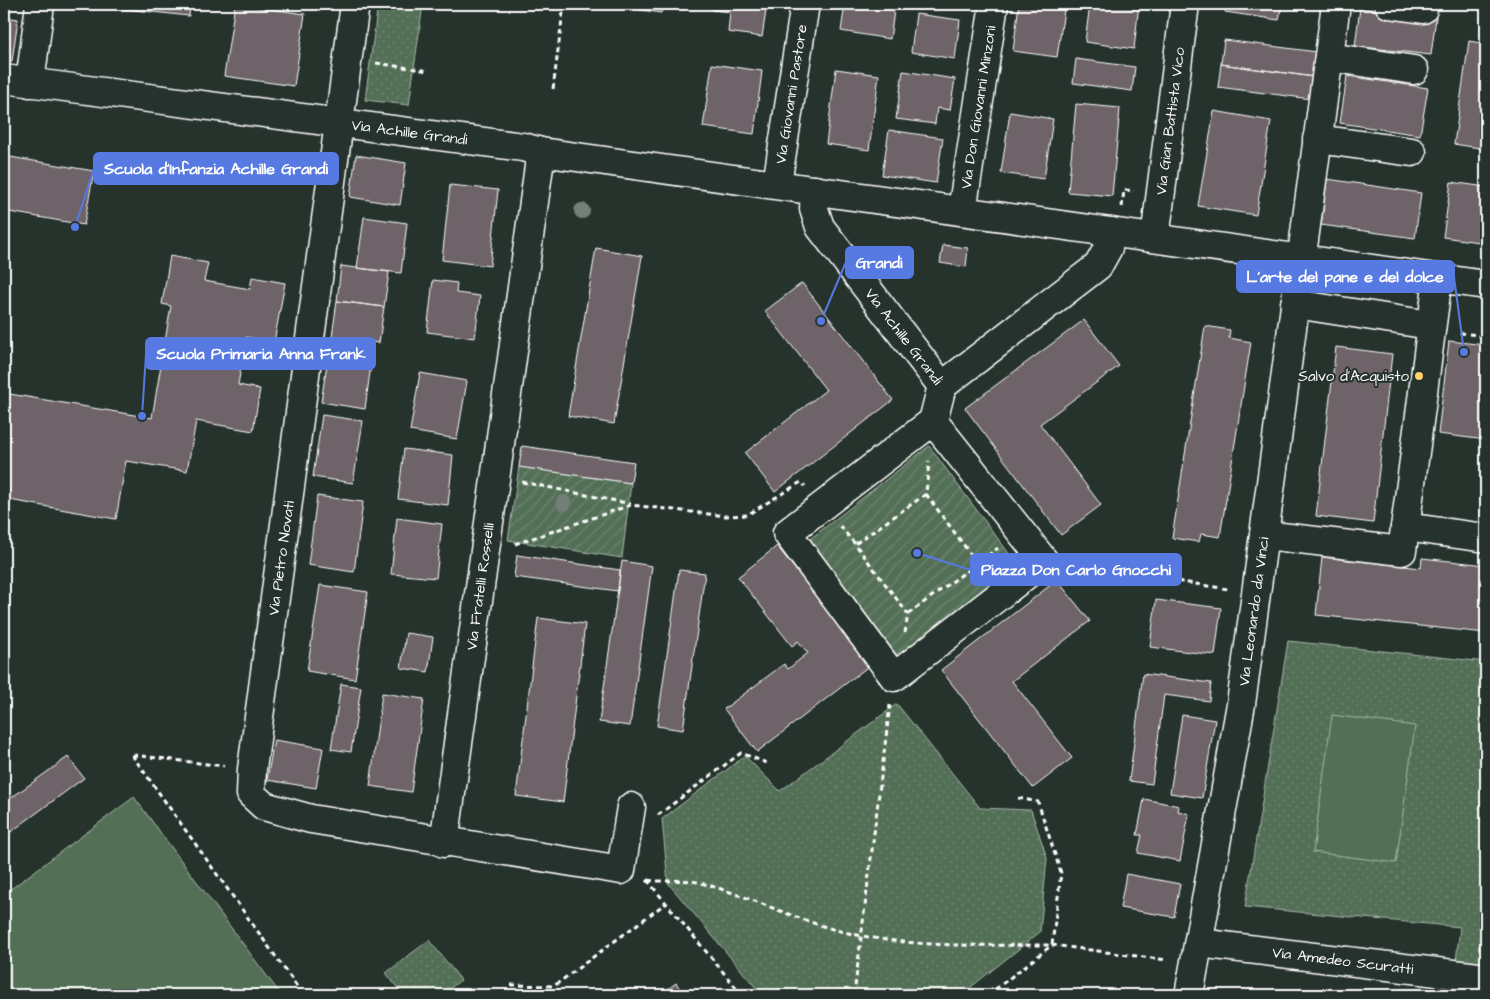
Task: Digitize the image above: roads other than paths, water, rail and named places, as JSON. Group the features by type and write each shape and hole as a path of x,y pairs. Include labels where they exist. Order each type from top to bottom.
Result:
{"street":[{"path":"17,81 40,4"},
{"name":"Via Pietro Novati","path":"355,4 252,769 251,794 264,806 311,819 444,843"},
{"name":"Via Giovanni Pastore","path":"777,184 805,4"},
{"name":"Via Don Giovanni Minzoni","path":"962,212 994,4"},
{"name":"Via Gian Battista Vico","path":"1155,238 1185,4"},
{"path":"1301,259 1336,4"},
{"path":"1389,4 1423,9"},
{"path":"1329,57 1414,70"},
{"name":"Via Achille Grandi","path":"17,81 523,147 541,152 1486,285"},
{"path":"1317,139 1412,152"},
{"name":"Via Fratelli Rosselli","path":"444,843 508,480 541,152"},
{"name":"Via Achille Grandi","path":"815,190 814,209 820,227 942,386 1098,266 1108,248 1111,232"},
{"name":"Via Leonardo da Vinci","path":"1189,995 1241,704 1301,259"},
{"path":"1264,535 1402,551 1430,325 1438,278"},
{"path":"1295,304 1430,325"},
{"path":"933,421 1044,561 894,677 787,533 933,421 942,386"},
{"path":"1405,527 1486,538"},
{"path":"444,843 622,870 631,807"},
{"name":"Via Amedeo Scuratti","path":"1197,953 1481,977"}],"place":[{"name":"Scuola d'Infanzia Achille Grandi","path":"75,227"},
{"name":"Grandi","path":"821,321"},
{"name":"L'arte del pane e del dolce","path":"1464,352"},
{"name":"Salvo d'Acquisto","path":"1419,376"},
{"name":"Scuola Primaria Anna Frank","path":"142,416"},
{"name":"Piazza Don Carlo Gnocchi","path":"917,553"}]}
